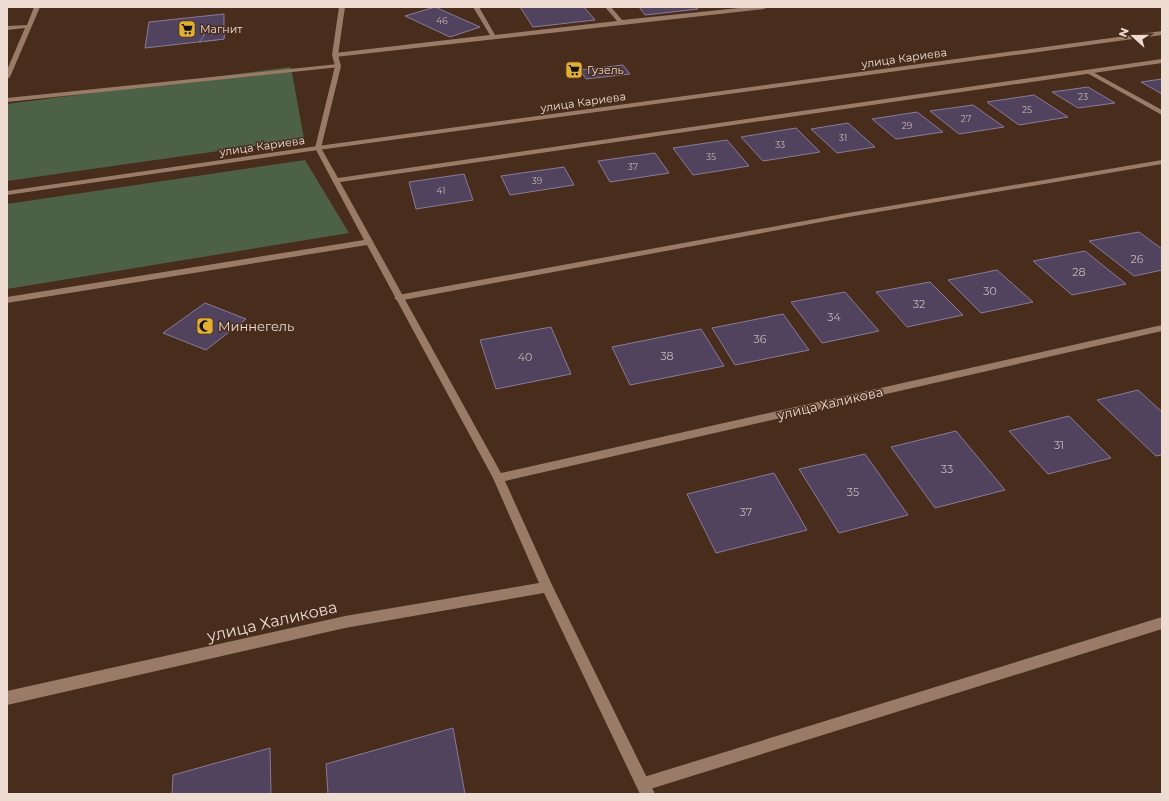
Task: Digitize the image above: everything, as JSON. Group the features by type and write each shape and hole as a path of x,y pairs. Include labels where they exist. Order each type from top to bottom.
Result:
{"street":[{"path":"7,77 37,7"},
{"path":"342,7 335,56 338,66 318,148 370,242 398,298 498,478 546,587 646,789 1162,623"},
{"path":"476,7 494,37"},
{"path":"608,7 622,22"},
{"path":"707,7 715,13"},
{"path":"335,56 622,22 764,7"},
{"path":"7,28 29,26"},
{"name":"улица Кариева","path":"7,193 318,148 1162,33"},
{"path":"7,58 16,57"},
{"path":"336,180 1162,61"},
{"path":"7,100 338,66"},
{"path":"1089,72 1162,113"},
{"path":"398,298 848,215 1162,162"},
{"path":"7,300 370,242"},
{"name":"улица Халикова","path":"498,478 1162,328"},
{"name":"улица Халикова","path":"7,698 345,622 546,587"}],"green space":[{"path":"291,67 304,139 7,181 7,104"},
{"path":"305,160 349,233 7,289 7,204"}],"building":[{"path":"435,7 480,27 450,37 405,16"},
{"path":"520,7 584,7 595,20 533,27"},
{"path":"639,7 696,7 698,9 645,15"},
{"name":"Магнит","path":"224,14 224,39 145,48 149,22"},
{"path":"225,26 224,39 199,42 204,36 204,31"},
{"path":"623,65 630,74 586,79 580,70"},
{"path":"1162,79 1162,94 1141,82"},
{"path":"1088,87 1115,103 1078,108 1052,92"},
{"path":"1034,95 1068,117 1019,125 987,102"},
{"path":"973,105 1004,127 959,134 930,111"},
{"path":"917,112 943,132 896,139 872,119"},
{"path":"848,123 875,147 837,153 811,129"},
{"path":"796,128 820,152 763,161 741,137"},
{"path":"727,140 749,166 693,175 673,148"},
{"path":"655,153 669,173 610,182 598,161"},
{"path":"564,167 574,185 510,195 501,176"},
{"path":"464,174 473,200 416,209 409,182"},
{"path":"1139,232 1162,249 1162,270 1134,276 1089,241"},
{"path":"1085,251 1126,284 1072,295 1033,261"},
{"path":"997,270 1033,302 981,313 948,280"},
{"path":"930,282 963,315 907,327 876,292"},
{"path":"845,292 879,331 822,343 791,302"},
{"name":"Миннегель","path":"205,303 246,319 206,350 163,333"},
{"path":"783,314 809,350 735,365 712,328"},
{"path":"551,327 571,374 496,389 480,340"},
{"path":"701,329 724,366 630,385 612,347"},
{"path":"1138,390 1162,412 1162,455 1156,456 1097,400"},
{"path":"1069,416 1111,458 1048,474 1009,431"},
{"path":"956,431 1005,490 935,508 891,447"},
{"path":"865,454 908,515 839,533 799,469"},
{"path":"774,473 807,530 716,553 687,494"},
{"path":"453,728 465,794 328,794 326,764"},
{"path":"270,748 271,794 172,794 173,775"}],"place":[{"name":"Магнит","path":"187,29"},
{"name":"Гузель","path":"574,70"},
{"name":"Миннегель","path":"205,326"}]}
